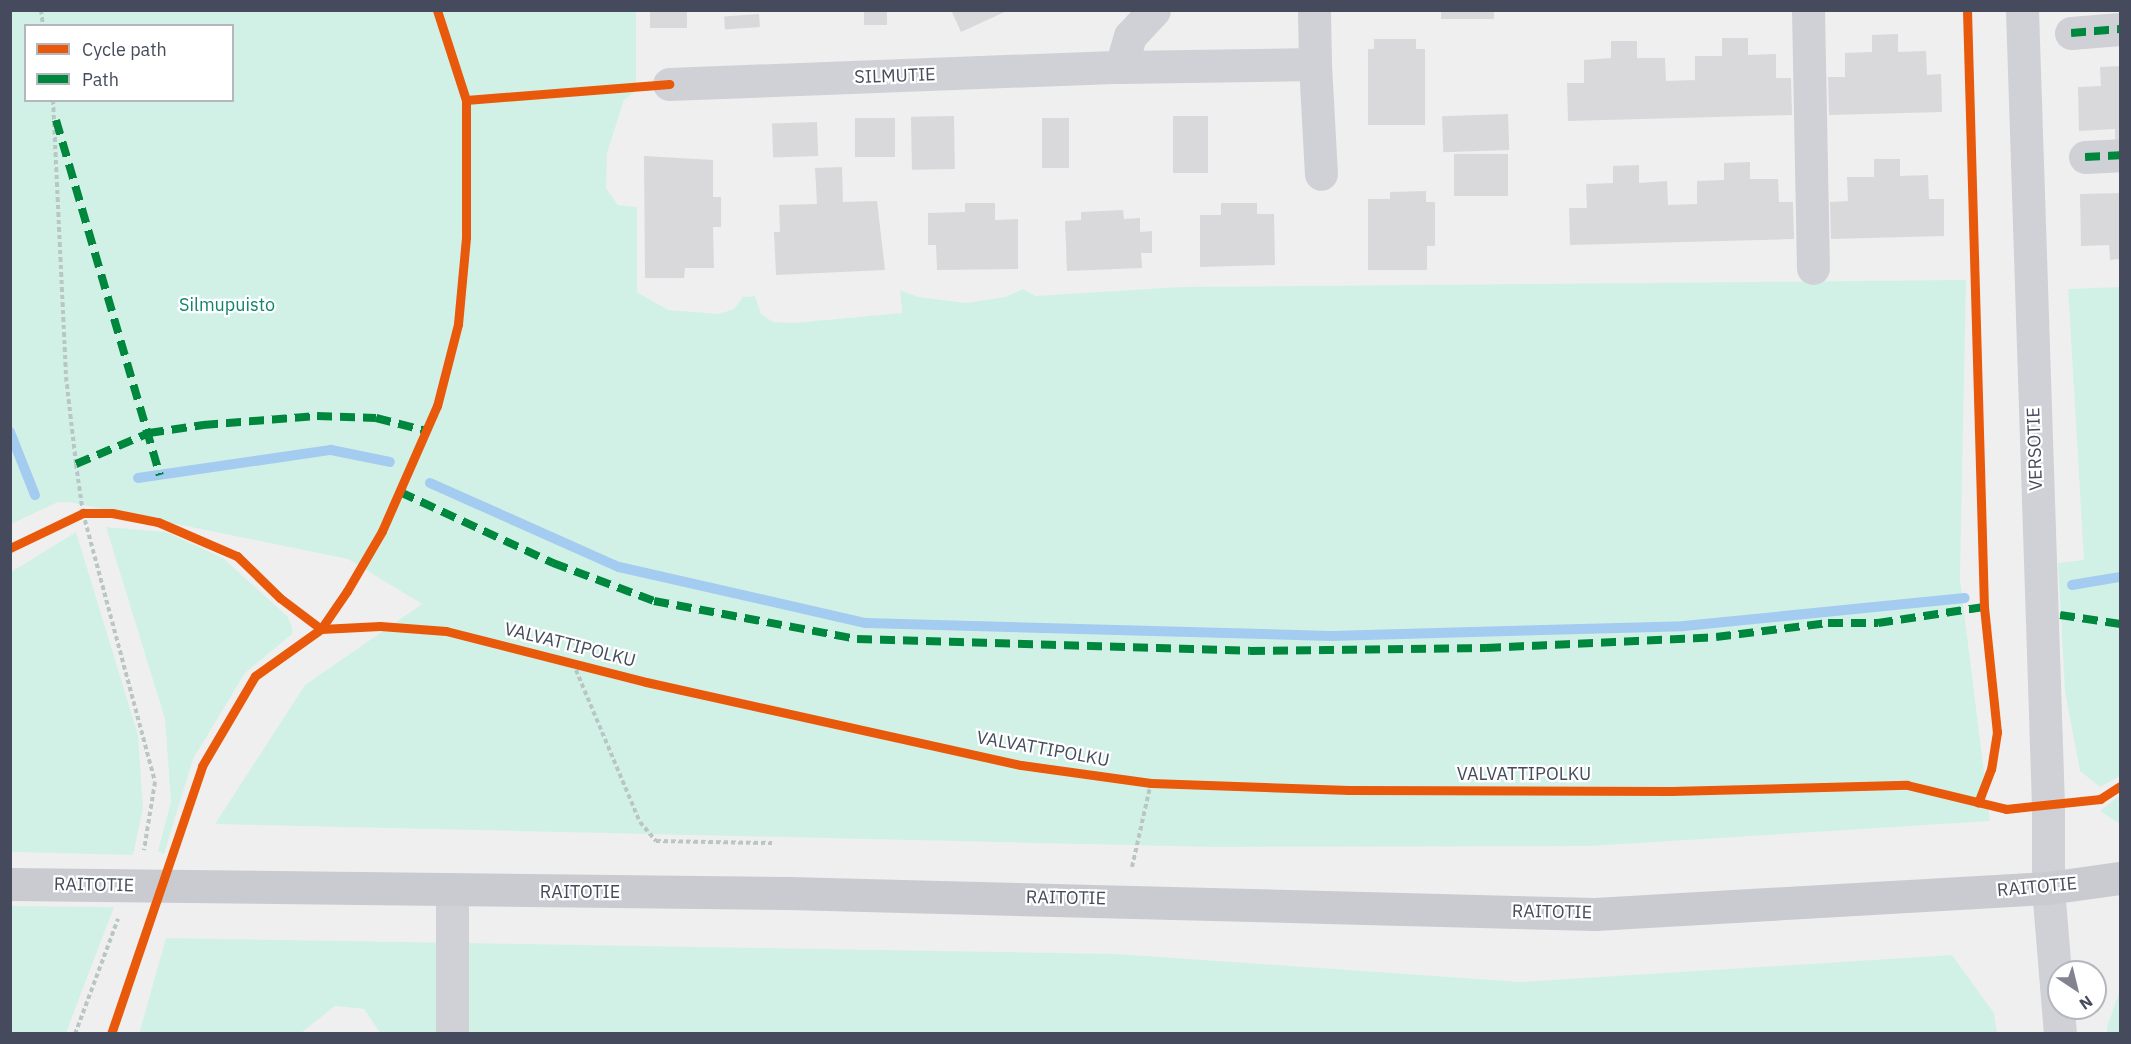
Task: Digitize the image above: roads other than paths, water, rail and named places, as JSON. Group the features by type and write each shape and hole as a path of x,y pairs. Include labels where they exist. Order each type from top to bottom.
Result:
{"main road":[{"name":"RAITOTIE","path":"10,884 452,892 1125,899 1595,914 2048,888 2121,878"}],"street":[{"path":"1121,67 1130,36 1154,10"},
{"path":"1314,10 1321,174"},
{"path":"1808,10 1813,268"},
{"name":"VERSOTIE","path":"2022,10 2048,805 2048,888 2060,1034"},
{"path":"2071,33 2121,29"},
{"name":"SILMUTIE","path":"669,84 1121,67 1315,64"},
{"path":"2085,157 2121,155"},
{"path":"452,892 452,1034"}],"waterway":[{"path":"10,432 35,495"},
{"path":"138,478 331,450 390,462"},
{"path":"430,483 619,567 866,623 1331,636 1684,626 1965,598"},
{"path":"2072,585 2120,577"}],"park label":[{"name":"Silmupuisto","path":"227,305"}]}
